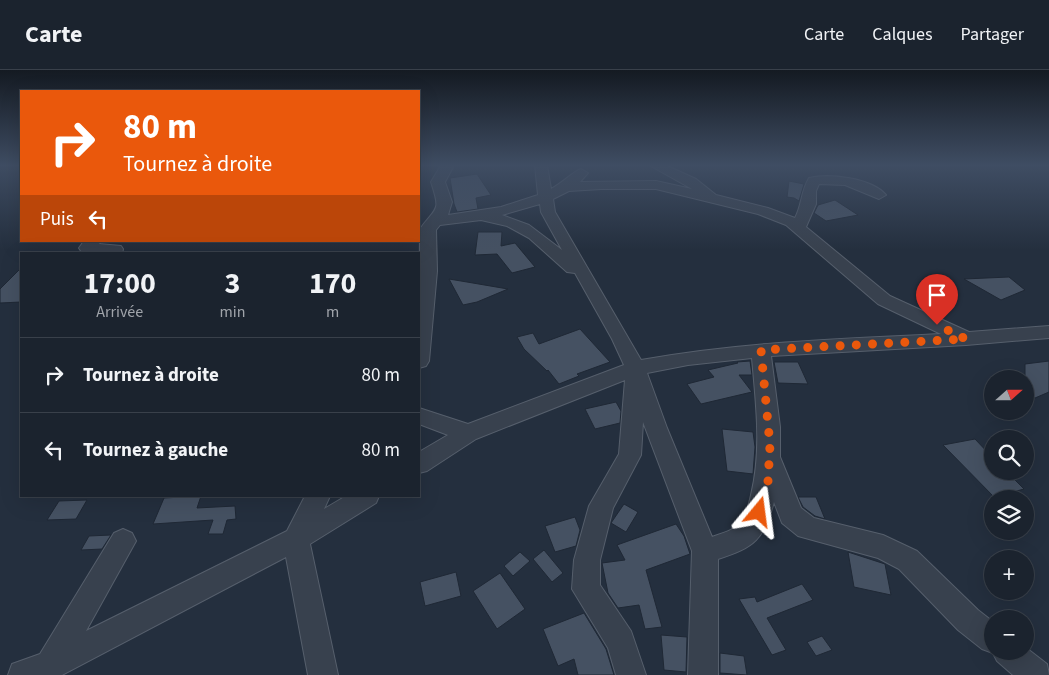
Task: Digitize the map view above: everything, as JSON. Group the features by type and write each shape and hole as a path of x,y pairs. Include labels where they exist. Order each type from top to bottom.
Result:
{"street":[{"path":"420,352 429,271 428,229 440,216 445,202 442,193"},
{"path":"470,218 509,209 552,193"},
{"path":"691,193 763,211 791,222 884,300 966,339"},
{"path":"705,193 711,198"},
{"path":"799,227 809,204 809,193"},
{"path":"546,196 548,212 621,339 635,368 656,428 705,551 703,675"},
{"path":"435,221 502,218 534,233 588,283"},
{"path":"92,242 87,248 115,249 114,252"},
{"path":"420,463 468,434 635,368 688,358 761,350 966,339 1049,332"},
{"path":"705,551 732,542 750,531 759,512 768,481 770,445 761,350"},
{"path":"631,675 621,642 586,589 587,560 601,506 630,455 635,368"},
{"path":"420,416 468,434"},
{"path":"769,457 791,515 806,528 883,547 908,560 968,620 984,633"},
{"path":"317,497 296,539 323,675"},
{"path":"39,672 296,539 365,497"},
{"path":"39,672 123,541"},
{"path":"1018,660 1036,675"}],"building":[{"path":"452,193 490,193 491,195 476,198 478,209 457,212"},
{"path":"787,193 801,193 799,201 787,197"},
{"path":"835,200 858,215 826,221 814,213 818,205"},
{"path":"478,232 502,232 501,246 515,243 535,267 512,273 497,254 475,255"},
{"path":"20,269 20,302 0,303 0,289"},
{"path":"1009,277 1025,290 1001,300 964,279"},
{"path":"449,279 508,289 477,302 463,305"},
{"path":"580,329 610,362 577,374 579,376 559,384 548,370 524,349 517,337 533,333 539,344"},
{"path":"750,361 752,375 739,375 752,392 701,404 687,384 714,377 708,370 737,362"},
{"path":"1049,361 1049,392 1034,397 1034,370 1025,370 1025,364"},
{"path":"774,362 798,362 808,384 778,383"},
{"path":"616,402 621,411 620,423 595,429 585,409"},
{"path":"722,429 753,432 755,447 753,474 727,471"},
{"path":"975,439 984,449 984,480 1015,480 1024,489 987,490 943,445"},
{"path":"201,497 197,508 235,506 236,519 227,520 223,534 208,534 213,520 153,524 164,498"},
{"path":"798,497 816,497 825,519 815,516 803,507"},
{"path":"87,500 76,519 47,520 59,501"},
{"path":"624,504 638,512 626,532 611,523"},
{"path":"575,517 580,530 576,546 555,552 545,526"},
{"path":"676,524 684,536 690,554 646,570 662,627 645,629 639,605 618,608 608,593 602,563 625,560 617,545"},
{"path":"111,535 102,549 81,550 89,536"},
{"path":"544,550 563,573 552,582 533,559"},
{"path":"520,552 530,561 513,576 504,566"},
{"path":"848,552 885,564 891,595 854,587"},
{"path":"456,572 461,596 425,606 420,582"},
{"path":"500,573 525,609 497,629 473,591"},
{"path":"802,584 813,600 767,618 786,650 772,655 739,599 755,597 757,602"},
{"path":"584,613 606,649 614,675 578,675 574,659 558,666 543,629"},
{"path":"661,635 687,637 686,672 664,670"},
{"path":"822,636 832,650 816,656 807,642"},
{"path":"720,653 744,656 747,675 720,673"}],"route":[{"path":"759,512 768,481 770,445 761,350 966,339 937,325"}]}
